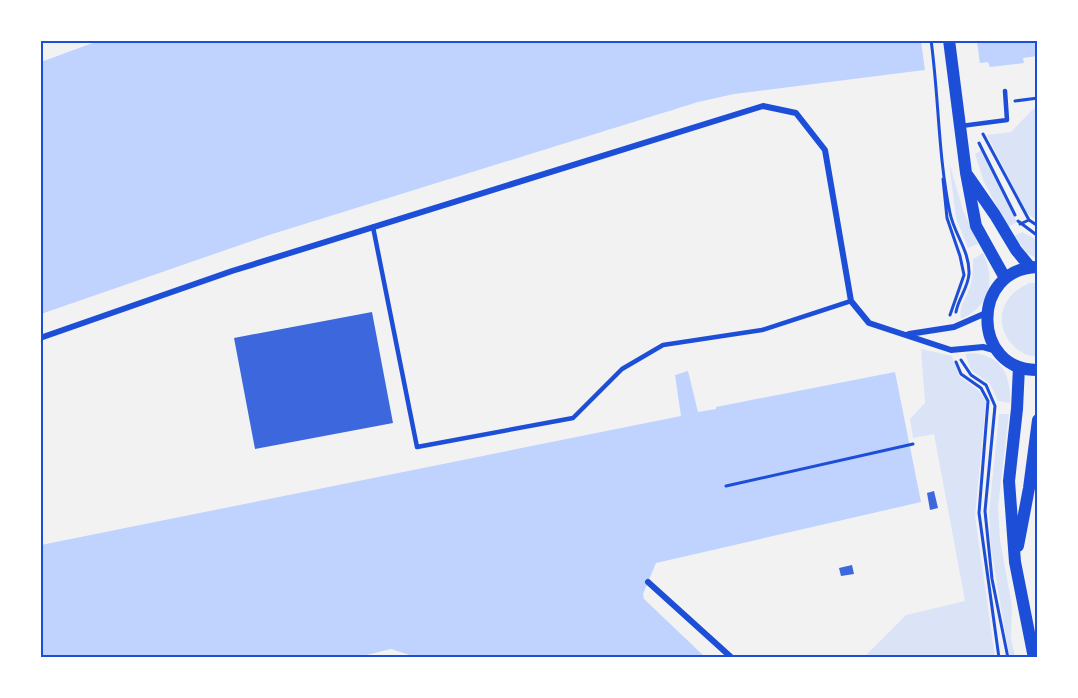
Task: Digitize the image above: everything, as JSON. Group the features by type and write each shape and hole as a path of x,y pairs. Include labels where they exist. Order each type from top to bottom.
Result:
{"main road":[{"path":"950,40 959,126 976,226 1005,278"},
{"path":"966,173 1016,250 1034,267"},
{"path":"1034,267 1017,271 1005,278 996,288 990,300 987,327 991,340 1008,361 1019,367 1038,370"},
{"path":"1019,367 1009,481 1015,562 1034,657"},
{"path":"1015,562 1029,488 1038,420"}],"street":[{"path":"40,338 232,271 763,106 796,113 825,150 851,301 869,323 951,350 983,347 998,351"},
{"path":"906,335 949,328 987,313"},
{"path":"648,582 732,657"}],"lane":[{"path":"959,126 1007,120 1005,91"},
{"path":"373,227 417,447 573,418 622,369 663,345 762,330 851,301"}],"path":[{"path":"931,40 947,218 964,275 950,315 949,328"},
{"path":"1006,102 1038,98"},
{"path":"937,121 950,215 968,258"},
{"path":"977,124 1029,220"},
{"path":"977,124 978,142 1016,217 1024,227 1038,237"},
{"path":"951,350 962,374 981,388 988,401 979,513 999,657"},
{"path":"995,406 985,511 992,579 1008,657"},
{"path":"726,486 913,444"}],"shaded area":[{"path":"1037,105 1037,221 1026,212 987,135 1011,132"},
{"path":"981,150 1017,222 1008,227 984,182 975,154"},
{"path":"949,162 963,210 978,244 968,248 956,218"},
{"path":"1022,232 1037,240 1037,259 1027,253 1014,236"},
{"path":"983,253 989,273 988,292 971,314 961,319 961,307 971,282 973,259"},
{"path":"1029,283 1037,283 1037,357 1018,350 1011,343 1002,326 1004,306 1014,292"},
{"path":"921,349 952,356 959,376 978,390 986,401 975,516 995,657 864,657 906,615 965,601 934,434 913,438 910,419 925,403"},
{"path":"974,353 992,359 1003,369 1009,384 1010,403 998,401 990,384 971,370 965,354"},
{"path":"999,414 1009,414 998,506 1000,540 1012,606 1011,638 1015,657 1010,657 1008,649 991,548 989,513"}],"water":[{"path":"98,41 1037,41 1037,56 1023,58 1024,63 990,67 988,62 734,94 698,102 269,235 41,314 41,62"},
{"path":"688,371 698,412 895,372 921,502 656,563 643,594 644,599 705,657 419,658 391,649 354,658 41,658 41,545 681,416 675,375"}],"pier":[{"path":"921,41 977,41 980,64 925,71"}],"building":[{"path":"372,312 393,423 255,449 234,338"},
{"path":"934,491 938,508 930,510 927,493"},
{"path":"852,565 854,574 841,576 839,568"}]}
